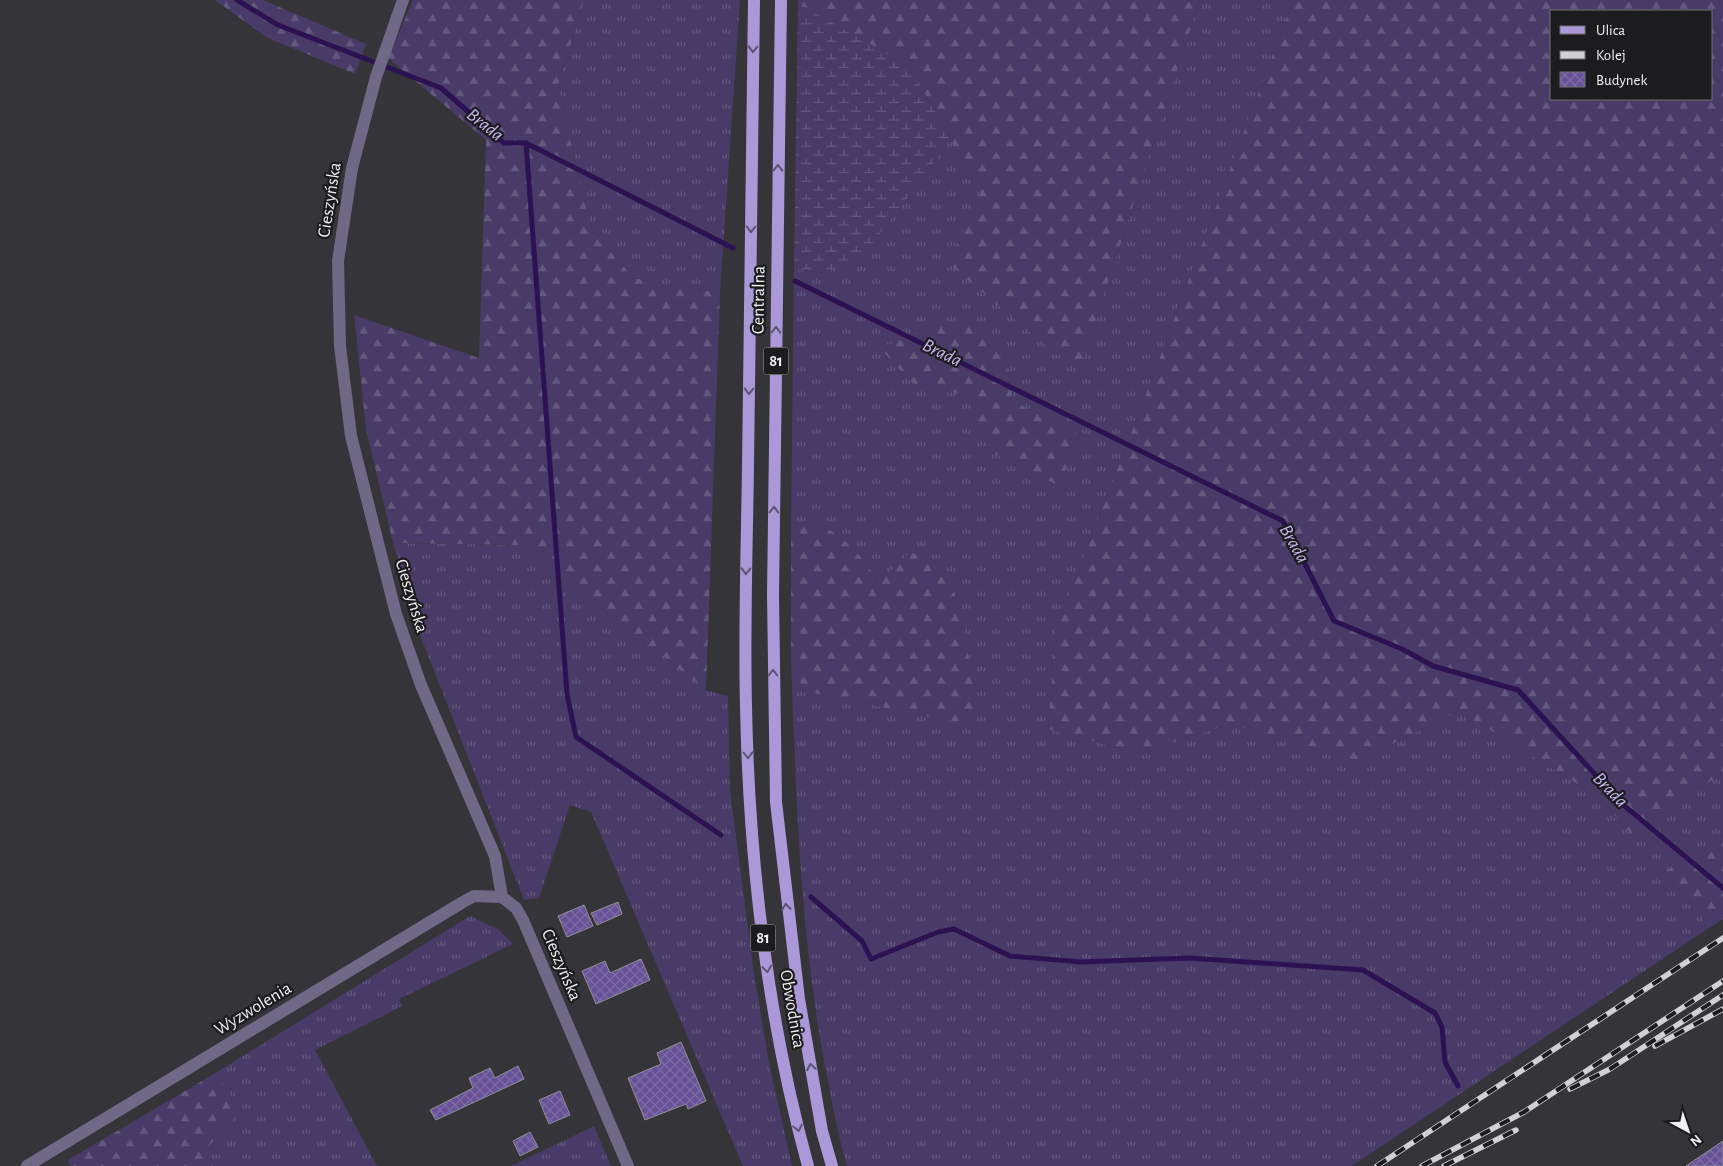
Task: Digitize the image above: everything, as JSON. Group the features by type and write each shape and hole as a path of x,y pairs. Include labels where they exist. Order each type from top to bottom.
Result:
{"main road":[{"name":"Centralna","path":"746,706 754,0"},
{"name":"Centralna","path":"773,721 781,0"},
{"name":"Obwodnica","path":"746,706 750,796 764,948 775,1021 808,1166"},
{"name":"Obwodnica","path":"773,721 780,848 799,999 822,1131 832,1166"}],"street":[{"name":"Cieszyńska","path":"403,0 376,77 352,168 338,261 340,346 351,436 396,614 421,685 495,856 502,897 516,908 523,920 628,1166"},
{"name":"Wyzwolenia","path":"27,1166 463,902 474,896 502,897"}],"green space":[{"path":"215,0 263,0 366,44 355,74 266,37"},
{"path":"413,0 584,0 558,86 590,226 633,278 720,293 706,690 522,545 393,543 366,429 354,315 479,358 486,140 388,58"},
{"path":"584,0 740,0 720,293 633,278 590,226 558,86"},
{"path":"798,0 1200,0 1082,362 1056,354 948,263 980,194 910,67 798,3"},
{"path":"1200,0 1293,0 1055,633 1048,729 1139,754 1229,724 1358,761 1459,711 1589,791 1604,803 1631,834 1723,773 1723,835 1664,872 1701,914 1706,930 1352,1166 847,1166 837,1129 825,1066 810,966 800,865 791,662 804,691 879,581 853,547 818,521 791,524 794,269 825,273 931,168 949,137 980,194 1082,361","holes":["881,348 1007,365 1012,401 1080,435 1059,486 987,450 973,400 942,387 913,384"]},
{"path":"1293,0 1723,0 1723,773 1631,834 1604,803 1589,791 1459,711 1358,761 1229,724 1139,754 1048,729 1055,633"},
{"path":"798,3 910,67 949,137 931,168 868,249 825,273 794,269"},
{"path":"942,323 977,325 1007,365 1012,401 1080,435 1059,486 987,450 972,400 942,387 913,384 880,348"},
{"path":"818,521 853,547 879,581 910,552 939,561 956,598 967,648 976,704 969,725 804,691 791,662 791,524"},
{"path":"393,543 522,545 706,690 728,696 730,790 754,974 769,1063 792,1166 743,1166 591,812 570,805 539,898 524,900 420,635"},
{"path":"1723,835 1723,919 1706,930 1701,914 1664,872"},
{"path":"470,916 499,930 513,944 399,999 402,1006 315,1050 377,1166 213,1166 204,1150 240,1112 217,1072"},
{"path":"217,1072 240,1112 205,1150 213,1166 71,1166 68,1160"},
{"path":"594,1126 611,1166 511,1166"}],"building":[{"path":"618,902 622,914 597,925 591,913"},
{"path":"584,905 593,926 567,937 558,916"},
{"path":"641,959 650,980 596,1004 582,971 605,961 610,973"},
{"path":"681,1042 706,1101 688,1109 686,1104 645,1120 628,1078 661,1064 657,1053"},
{"path":"518,1066 524,1079 436,1120 430,1110 473,1088 469,1078 490,1068 495,1078"},
{"path":"560,1091 570,1115 549,1124 539,1100"},
{"path":"530,1132 538,1147 520,1156 513,1141"},
{"path":"1723,1141 1723,1166 1686,1166"}],"waterway":[{"name":"Brada","path":"237,0 278,25 441,88 504,143 526,143 733,248"},
{"path":"526,143 567,694 576,737 721,835"},
{"name":"Brada","path":"795,281 1283,521 1334,621 1402,649 1433,666 1518,690 1621,803 1723,888"},
{"path":"811,897 862,941 871,959 938,932 954,929 1010,956 1081,962 1189,958 1363,970 1435,1013 1442,1027 1445,1062 1458,1086"}],"railway":[{"path":"1377,1166 1723,938"},
{"path":"1422,1166 1524,1112 1723,981"},
{"path":"1570,1089 1610,1069 1723,995"},
{"path":"1655,1046 1723,1009"},
{"path":"1444,1166 1516,1130"}]}
